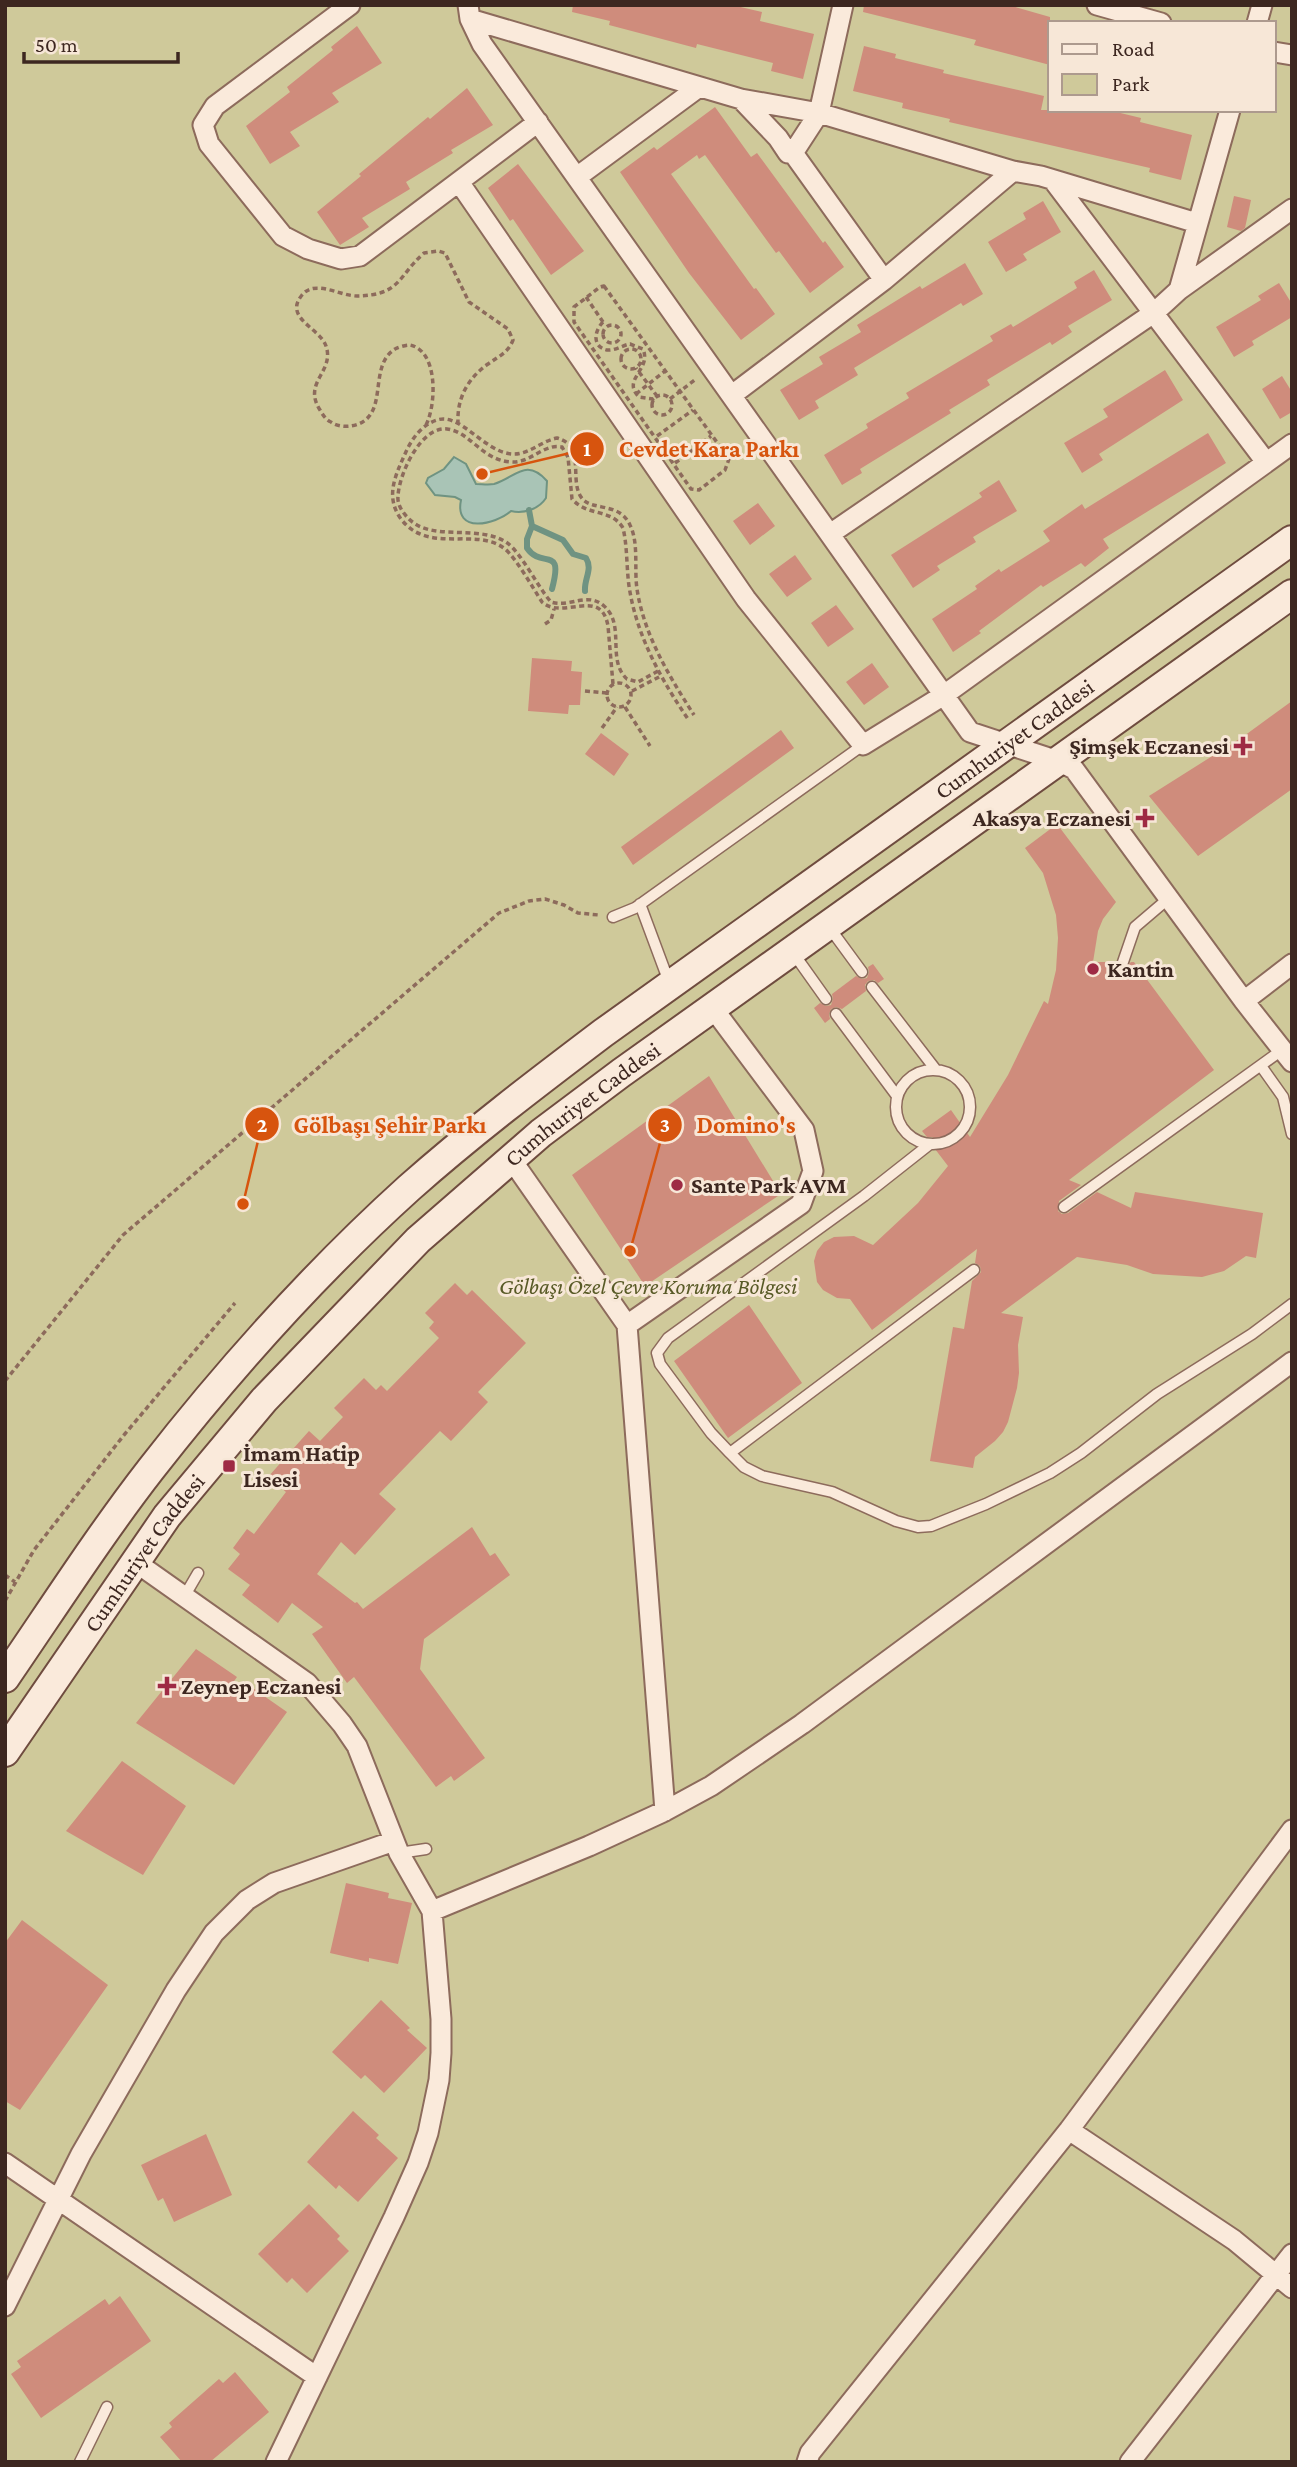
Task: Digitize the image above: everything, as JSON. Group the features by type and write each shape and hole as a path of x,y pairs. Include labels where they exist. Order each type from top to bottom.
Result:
{"main road":[{"name":"Cumhuriyet Caddesi","path":"5,1678 152,1469 286,1310 346,1248 457,1147 670,984 1292,540"},
{"name":"Cumhuriyet Caddesi","path":"5,1752 134,1562 192,1484 264,1400 418,1240 510,1159 621,1073 1292,594"}],"street":[{"path":"350,5 215,106 203,125 209,144 283,236 308,249 341,260 360,256 538,122"},
{"path":"793,153 819,113 843,5"},
{"path":"1097,5 1154,21"},
{"path":"469,12 699,87 741,99 819,113 1197,223"},
{"path":"469,12 482,44 970,732 1058,761 1074,769 1287,1056"},
{"path":"578,177 699,87"},
{"path":"741,99 778,138 788,153 793,153 884,280"},
{"path":"1180,290 1229,112"},
{"path":"732,395 884,280 1013,171"},
{"path":"1053,180 1266,462"},
{"path":"459,182 747,598 863,745 944,695 1292,443"},
{"path":"831,534 1155,312 1180,290 1292,209"},
{"path":"1244,1001 1292,964"},
{"path":"626,1325 800,1204 813,1171 804,1130 712,1007"},
{"path":"510,1159 539,1211 626,1325 665,1811"},
{"path":"432,1911 590,1846 711,1786 802,1724 1292,1362"},
{"path":"134,1562 307,1683 334,1714 357,1746 397,1847 432,1911 441,2019 439,2080 428,2133 394,2217 276,2462"},
{"path":"807,2462 810,2453 1069,2130 1292,1830"},
{"path":"5,2306 81,2154 147,2038 198,1955 229,1916 247,1900 274,1883 397,1847"},
{"path":"1069,2130 1234,2240 1292,2288"},
{"path":"5,2164 317,2376"},
{"path":"1130,2462 1292,2254"}],"lane":[{"path":"610,916 640,904 863,745"},
{"path":"1123,962 1135,927 1168,898"},
{"path":"640,904 670,984"},
{"path":"828,925 862,972"},
{"path":"792,951 826,999"},
{"path":"872,987 936,1070"},
{"path":"836,1014 897,1096"},
{"path":"1064,1207 1261,1066 1287,1056"},
{"path":"1261,1066 1283,1097 1292,1134"},
{"path":"927,1070 936,1070 949,1073 962,1084 969,1098 970,1113 964,1128 953,1139 930,1144 919,1142 902,1128 895,1107 897,1096 905,1082 927,1070"},
{"path":"930,1144 864,1196 663,1343 657,1353 660,1364 711,1433 744,1467 762,1476 832,1492 896,1521 918,1527 931,1526 986,1504 1049,1473 1081,1453 1157,1394 1252,1334 1292,1304"},
{"path":"730,1453 974,1269"},
{"path":"184,1597 198,1573"},
{"path":"397,1847 426,1849"},
{"path":"80,2462 107,2407"}],"path":[{"path":"425,427 432,407 433,380 426,356 420,349 410,345 402,346 386,357 381,366 374,410 366,420 348,427 330,422 323,415 317,405 314,385 327,363 328,352 325,343 298,317 296,309 303,293 321,288 345,296 357,296 390,290 424,253 445,253 468,302 508,329 513,340 505,353 484,367 462,393 458,401 458,422"},
{"path":"604,286 729,459 725,470 699,490 691,489 574,322 574,307 586,297 604,286"},
{"path":"586,297 605,324 605,340 611,343 635,344 641,351 645,363 638,370 632,385 635,394 648,400 657,396 664,395 670,399 673,405 666,415 659,415 652,408 657,396"},
{"path":"620,328 630,320"},
{"path":"605,324 620,328 622,334 619,344 611,351 598,345 596,331 605,324"},
{"path":"593,348 605,340"},
{"path":"619,344 624,351"},
{"path":"641,351 648,345"},
{"path":"624,351 641,351"},
{"path":"624,351 621,359 623,365 628,369 638,370 657,396"},
{"path":"611,375 623,365"},
{"path":"628,400 666,370"},
{"path":"670,399 681,391"},
{"path":"655,437 694,409"},
{"path":"613,684 625,683 631,691 631,698 624,706 617,707 608,700 607,693 613,684 608,626 604,614 591,605 554,609 542,602 504,548 487,542 422,536 410,530 400,518 393,506 392,488 406,451 414,437 425,427 437,420 449,418 500,452 524,453 556,438 562,439 576,456 580,497 586,502 614,509 629,522 634,540 639,598 652,639 671,680 694,715"},
{"path":"658,671 638,682 627,679 619,665 611,613 595,600 561,604 551,602 515,550 504,541 481,533 419,527 406,516 397,499 399,488 410,461 424,438 434,430 452,430 493,458 509,462 527,461 553,446 562,447 568,457 572,499 584,510 612,516 623,528 630,595 645,641 658,671 688,719"},
{"path":"674,464 712,436"},
{"path":"545,624 551,620 554,609"},
{"path":"631,691 661,676"},
{"path":"585,691 607,693"},
{"path":"624,706 650,746"},
{"path":"602,728 617,707"},
{"path":"5,1381 123,1235 499,913 529,901 545,899 578,913 610,916"},
{"path":"5,1601 34,1550 124,1435 235,1303"},
{"path":"5,1575 15,1582"}],"green space":[{"name":"Gölbaşı Özel Çevre Koruma Bölgesi","path":"5,5 1292,5 1292,2462 5,2462"}],"shaded area":[{"path":"454,457 466,464 476,484 494,484 520,471 540,474 547,481 546,498 531,510 511,511 486,523 470,522 460,511 461,500 435,495 426,483 428,478 444,469"}],"building":[{"path":"573,5 732,5 762,12 760,21 814,34 803,79 771,71 773,63 697,44 696,48 609,25 610,21 572,12"},
{"path":"864,5 1008,5 1050,17 1048,64 974,45 976,40 863,12"},
{"path":"357,26 382,63 332,93 339,102 290,132 300,146 270,164 246,126 290,92 287,87 333,50 331,47"},
{"path":"864,46 896,54 895,58 944,70 943,73 1044,96 1041,110 1048,112 1116,112 1141,118 1140,122 1192,135 1181,180 1149,172 1150,168 949,122 950,119 902,108 903,103 853,91"},
{"path":"467,88 493,125 451,150 453,153 406,182 410,189 362,218 369,227 340,245 317,212 361,176 359,174"},
{"path":"715,107 751,157 757,153 823,243 825,241 844,267 810,293 779,251 776,253 705,155 699,159 697,155 671,174 775,314 741,340 689,273 620,172 654,147 657,150"},
{"path":"518,164 584,251 551,275 488,188"},
{"path":"1234,196 1251,200 1245,228 1241,231 1227,227"},
{"path":"1043,201 1061,232 1023,254 1027,260 1006,272 988,242 1026,219 1023,213"},
{"path":"965,263 983,294 963,306 961,303 854,368 858,375 815,401 819,408 799,420 780,390 823,364 819,357 861,332 857,325 920,286 922,289"},
{"path":"1094,270 1112,300 1068,326 1072,332 1052,345 1050,342 987,380 990,385 949,410 951,413 860,469 862,473 842,485 824,455 868,428 866,424 909,398 906,393 993,341 990,336 1011,324 1013,327 1077,288 1074,282"},
{"path":"1279,283 1292,304 1292,317 1252,341 1254,345 1234,357 1216,327 1261,300 1258,296"},
{"path":"1165,370 1183,400 1099,454 1103,460 1082,473 1064,443 1108,417 1103,409"},
{"path":"1282,376 1292,392 1292,412 1280,419 1262,389"},
{"path":"1208,433 1226,463 1103,539 1109,548 1085,567 1081,563 1043,587 1041,585 953,652 932,619 977,589 975,586 999,569 1001,572 1050,541 1043,531 1082,504 1085,509"},
{"path":"999,480 1017,511 973,537 976,542 937,566 940,570 913,588 891,555 982,497 979,493"},
{"path":"758,503 775,526 750,545 733,521"},
{"path":"795,555 812,579 787,597 769,574"},
{"path":"836,605 854,629 828,647 811,623"},
{"path":"532,658 572,661 571,671 582,672 580,705 569,705 568,714 528,711"},
{"path":"872,663 889,687 864,705 846,682"},
{"path":"1292,701 1292,789 1198,856 1149,796 1244,736"},
{"path":"781,730 794,748 633,865 621,847"},
{"path":"601,733 629,754 614,776 585,754"},
{"path":"1057,824 1116,902 1098,931 1093,962 1116,962 1118,967 1124,969 1134,962 1214,1070 1069,1180 1081,1185 1059,1201 1058,1211 1062,1214 1068,1213 1097,1192 1131,1208 1135,1192 1263,1213 1256,1258 1246,1256 1224,1271 1202,1277 1153,1274 1127,1265 1077,1257 1001,1313 1023,1317 1018,1345 1017,1388 1003,1432 975,1457 973,1468 930,1461 953,1327 964,1329 972,1281 981,1272 980,1266 975,1263 977,1249 872,1330 850,1299 837,1298 823,1290 817,1282 814,1261 824,1242 834,1237 854,1236 873,1245 918,1203 948,1166 935,1149 936,1140 927,1137 922,1131 951,1110 970,1137 1008,1075 1044,1001 1048,1004 1056,970 1056,915 1043,873 1025,848"},
{"path":"873,964 884,979 878,983 874,980 868,981 865,985 866,991 842,1009 831,1009 830,1019 825,1023 814,1008 820,1003 831,1005 832,994 856,976 867,978 868,967"},
{"name":"Sante Park AVM","path":"709,1076 781,1194 645,1286 572,1175"},
{"path":"455,1283 467,1295 472,1290 526,1343 478,1392 488,1402 451,1441 440,1431 379,1494 396,1509 355,1555 341,1542 317,1574 363,1609 472,1527 490,1556 495,1553 510,1575 424,1639 420,1669 485,1758 454,1781 451,1776 436,1787 354,1677 347,1683 312,1634 323,1627 292,1603 278,1623 242,1595 250,1585 228,1569 240,1554 233,1548 247,1529 254,1534 286,1492 268,1477 309,1431 320,1441 343,1417 334,1408 364,1378 376,1390 381,1385 387,1391 439,1338 429,1328 434,1322 425,1313"},
{"path":"749,1305 802,1383 728,1438 674,1361"},
{"path":"196,1649 237,1677 222,1698 244,1682 287,1712 234,1785 136,1723"},
{"path":"122,1761 186,1806 143,1875 66,1831"},
{"path":"346,1883 389,1893 388,1898 412,1903 398,1964 369,1958 369,1962 330,1953"},
{"path":"22,1920 108,1985 20,2110 5,2101 5,1943"},
{"path":"381,2000 427,2048 384,2093 365,2075 361,2079 332,2052"},
{"path":"353,2111 379,2135 376,2138 398,2158 358,2202 339,2185 336,2189 307,2162"},
{"path":"206,2134 232,2195 174,2222 163,2198 158,2201 141,2165"},
{"path":"309,2204 340,2236 337,2239 349,2251 307,2293 292,2278 287,2283 258,2254"},
{"path":"120,2296 151,2341 41,2418 11,2374 21,2367 17,2361 105,2299 109,2305"},
{"path":"235,2372 269,2412 210,2462 182,2462 160,2437 172,2427 169,2423 219,2379 223,2383"}],"waterway":[{"path":"529,510 532,526 527,548 533,554 553,562 555,575 552,589"},
{"path":"532,526 563,540 573,554 586,558 589,566 585,591"}],"place":[{"name":"Cevdet Kara Parkı","path":"482,474"},
{"name":"Şimşek Eczanesi","path":"1243,746"},
{"name":"Akasya Eczanesi","path":"1145,818"},
{"name":"Kantin","path":"1093,969"},
{"name":"Sante Park AVM","path":"677,1185"},
{"name":"Gölbaşı Şehir Parkı","path":"243,1204"},
{"name":"Domino's","path":"630,1251"},
{"name":"İmam Hatip Lisesi","path":"229,1466"},
{"name":"Zeynep Eczanesi","path":"167,1686"}]}
